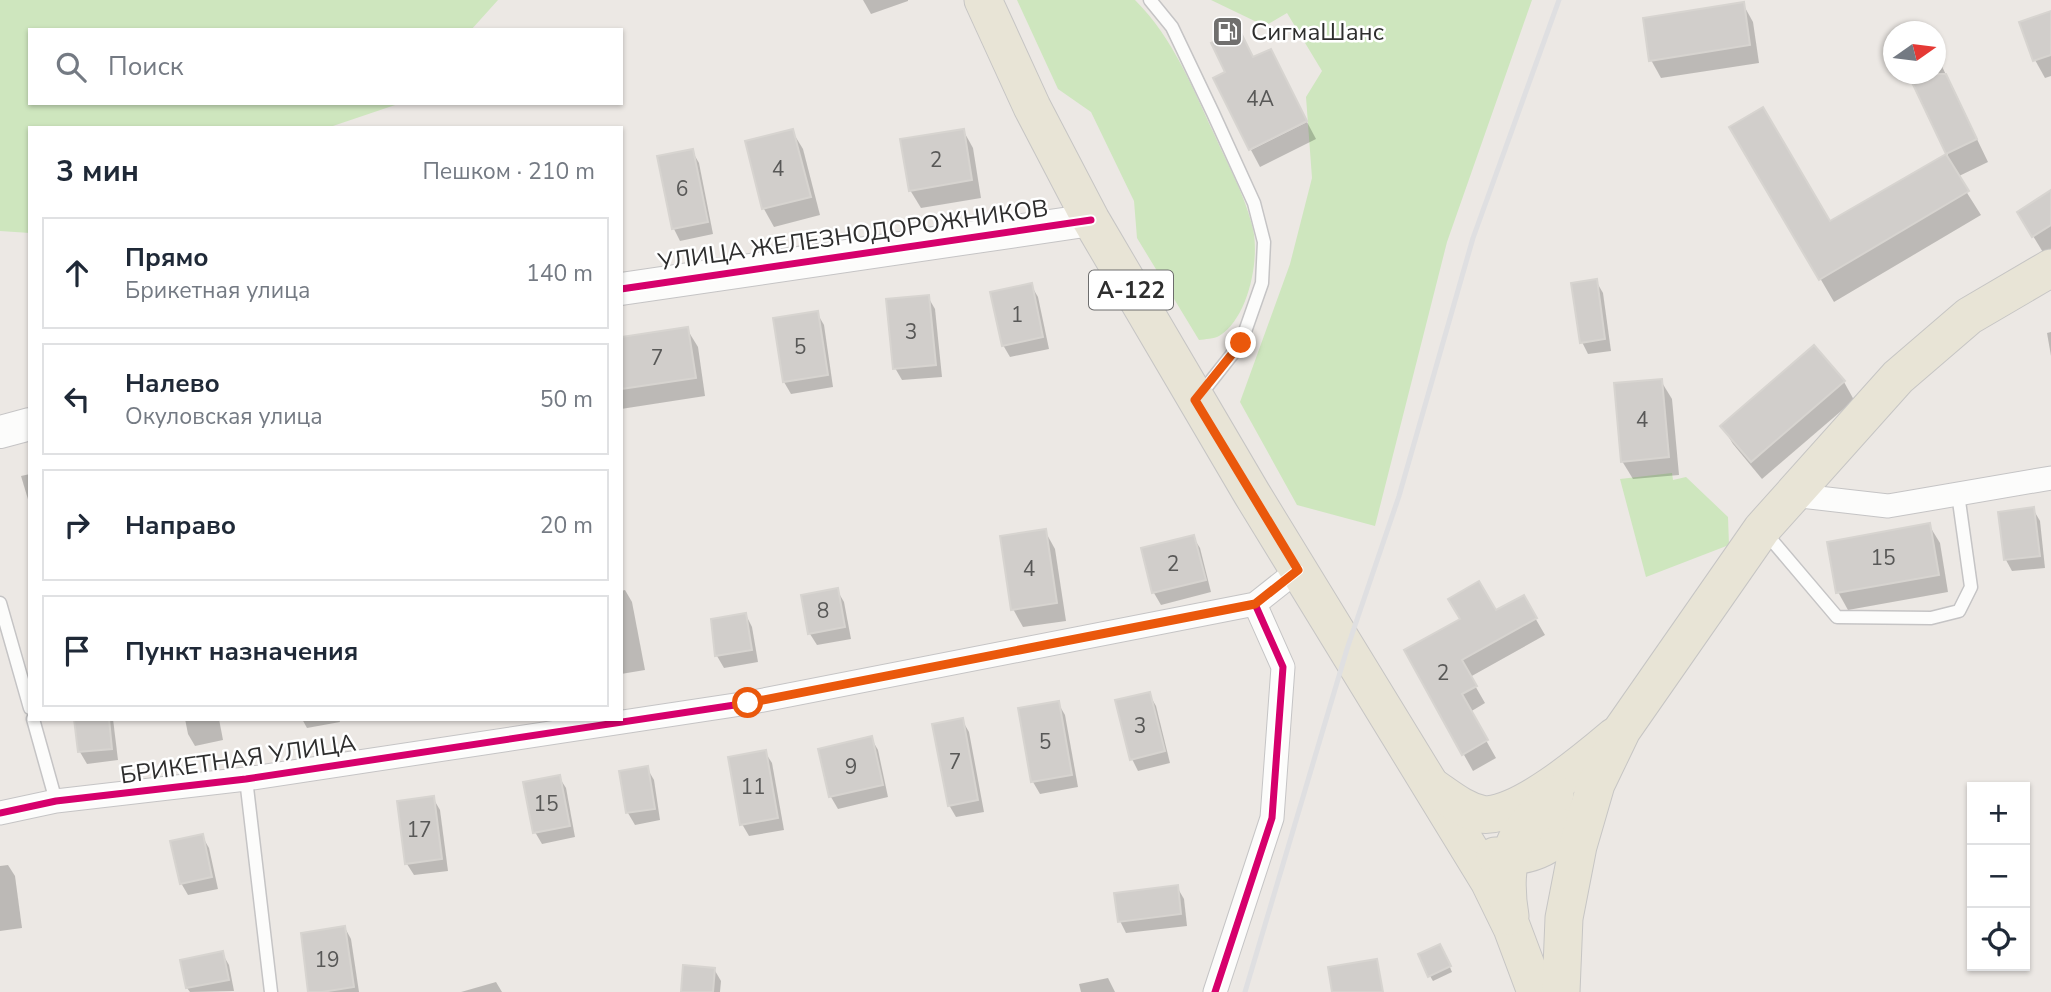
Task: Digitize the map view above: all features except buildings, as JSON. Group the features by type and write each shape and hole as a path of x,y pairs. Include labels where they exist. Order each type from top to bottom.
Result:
{"main road":[{"name":"А-122","path":"983,0 1032,107 1091,220 1195,400 1427,783"},
{"path":"1561,992 1564,918 1578,846 1596,784 1622,730 1762,529 1898,377 1969,316 2051,268"},
{"path":"1427,783 1464,808 1485,814 1501,812 1521,805 1584,762 1622,730"},
{"path":"1512,928 1507,896 1511,857 1516,841 1532,819 1584,762"},
{"path":"1427,783 1489,881 1512,928 1536,992"},
{"path":"1459,833 1481,850 1495,856 1511,857 1529,854 1553,843 1587,812"}],"street":[{"name":"УЛИЦА ЖЕЛЕЗНОДОРОЖНИКОВ","path":"623,289 1091,220"},
{"path":"0,432 28,425"},
{"path":"1791,495 1888,506 2051,478"},
{"name":"БРИКЕТНАЯ УЛИЦА","path":"0,813 56,801 246,779 748,703 1255,604 1298,570"},
{"path":"1215,992 1272,818 1283,667 1255,604"}],"lane":[{"path":"1150,0 1172,27 1190,64 1254,203 1264,242 1262,283 1241,343 1195,400"},
{"path":"1762,529 1837,617 1931,618 1959,611 1971,587 1958,494"},
{"path":"0,603 28,701"},
{"path":"34,721 56,801"},
{"path":"246,779 271,992"}],"green space":[{"path":"0,0 498,0 473,28 28,28 28,105 395,105 333,126 28,126 28,233 0,231"},
{"path":"1017,0 1135,0 1171,47 1235,180 1252,225 1255,253 1250,285 1238,315 1219,336 1199,340 1137,238 1134,201 1091,112 1058,89"},
{"path":"1211,0 1532,0 1447,242 1375,526 1297,505 1240,402 1290,264 1312,178 1306,97 1322,71 1287,13 1265,26"},
{"path":"1672,473 1673,480 1686,477 1728,517 1729,545 1646,577 1620,479"}],"railway":[{"path":"1245,992 1347,649 1399,496 1473,238 1559,0"}],"cycle path":[{"path":"623,289 1091,220"},
{"path":"0,813 56,801 246,779 748,703 1255,604 1298,570"},
{"path":"1215,992 1272,818 1283,667 1255,604"}],"place":[{"name":"СигмаШанс","path":"1228,32"}],"route":[{"path":"748,703 1255,604 1298,570 1195,400 1241,343"}]}
